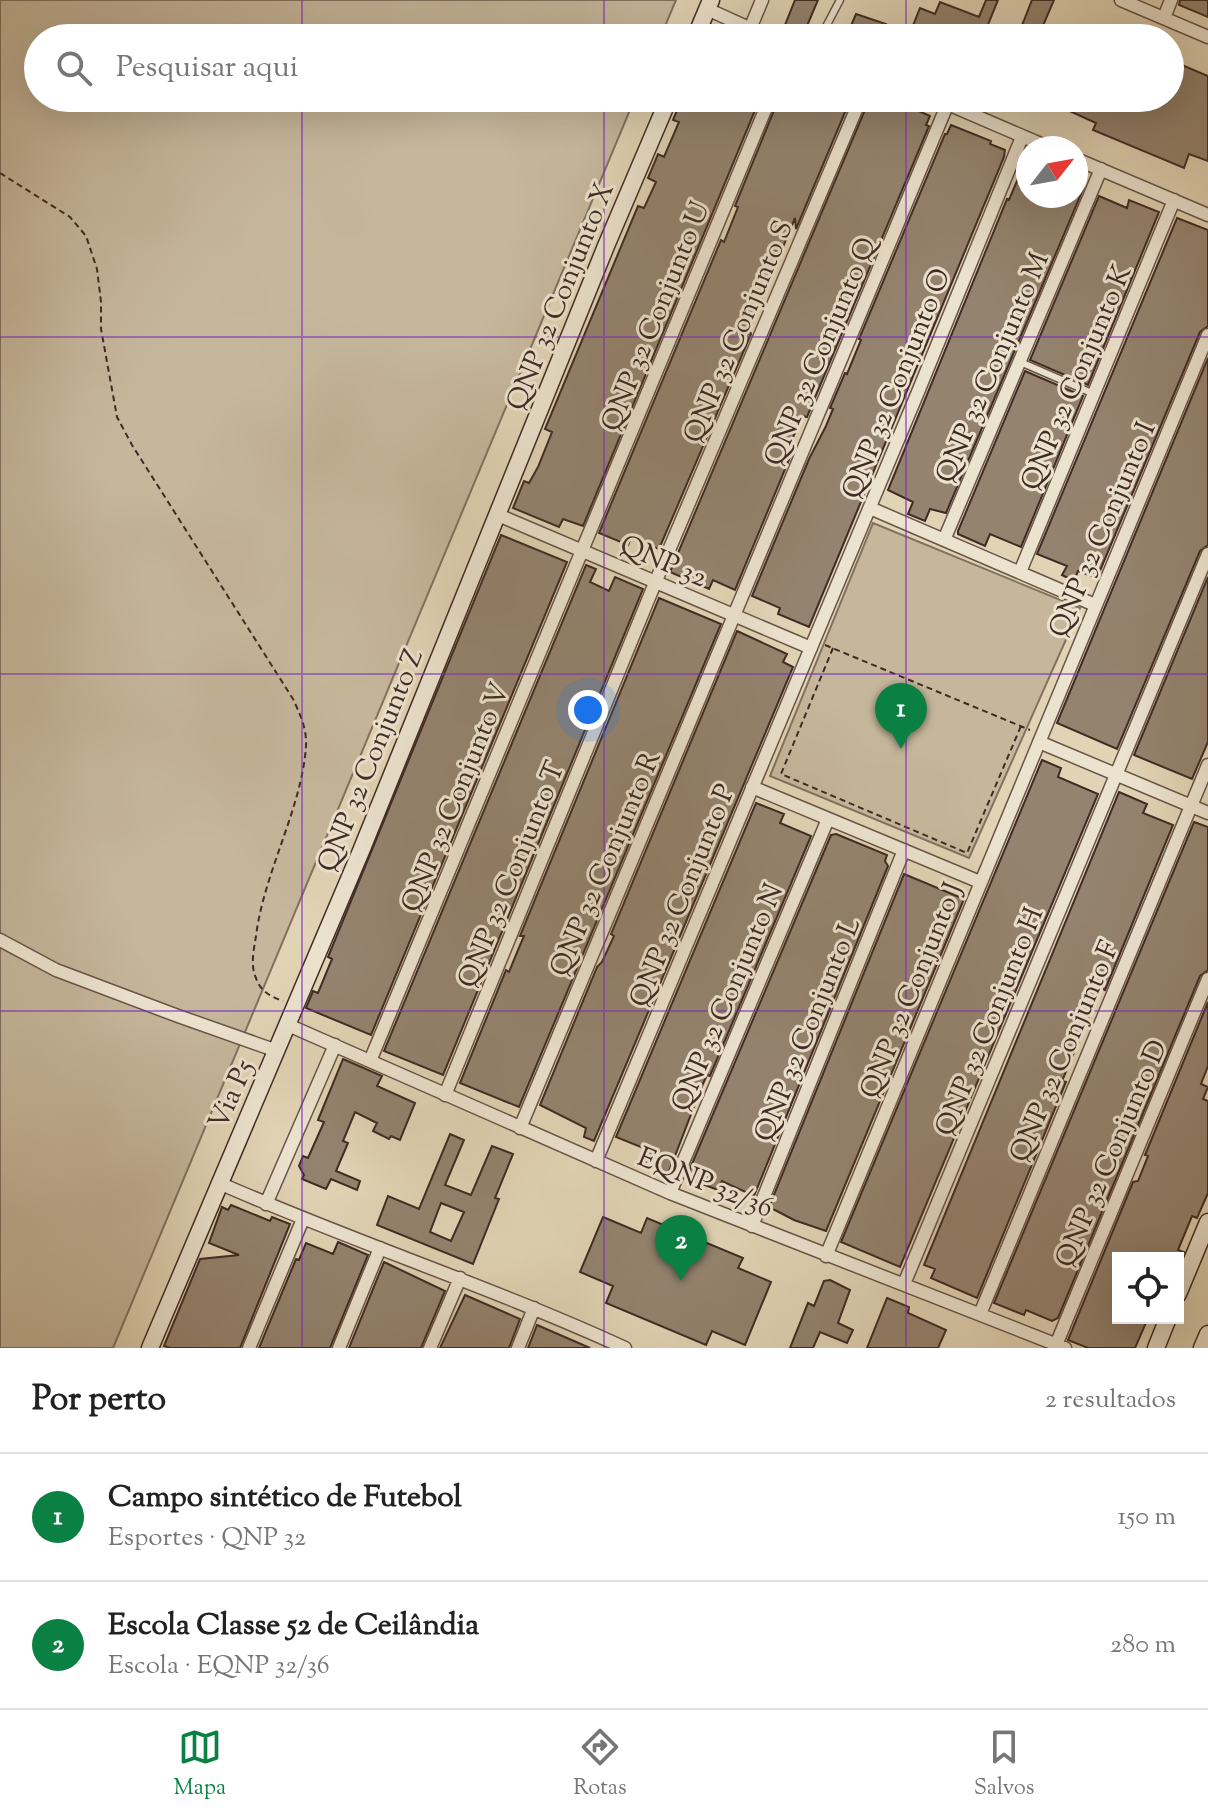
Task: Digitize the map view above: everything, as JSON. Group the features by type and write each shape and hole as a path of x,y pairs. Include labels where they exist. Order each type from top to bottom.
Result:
{"street":[{"path":"752,24 762,0"},
{"path":"1121,0 1178,24"},
{"path":"1164,18 1171,0"},
{"path":"701,24 709,5 741,24"},
{"path":"1184,27 1208,37"},
{"name":"QNP 32 Conjunto X","path":"498,515 663,112"},
{"name":"QNP 32 Conjunto U","path":"582,551 764,112"},
{"name":"QNP 32 Conjunto S","path":"655,583 855,112"},
{"name":"QNP 32 Conjunto Q","path":"733,616 944,112"},
{"path":"968,112 1020,136"},
{"name":"QNP 32 Conjunto O","path":"811,648 1016,152"},
{"path":"1088,164 1208,215"},
{"name":"QNP 32 Conjunto M","path":"944,540 1101,169"},
{"name":"QNP 32 Conjunto K","path":"1020,572 1174,200"},
{"name":"QNP 32 Conjunto I","path":"1039,742 1208,335"},
{"path":"870,508 1095,605"},
{"name":"QNP 32","path":"498,515 811,648"},
{"name":"QNP 32 Conjunto Z","path":"288,1025 498,515"},
{"name":"QNP 32 Conjunto V","path":"370,1061 582,551"},
{"name":"QNP 32 Conjunto H","path":"904,1284 1208,554"},
{"name":"QNP 32 Conjunto T","path":"445,1095 655,583"},
{"name":"QNP 32 Conjunto R","path":"520,1128 733,616"},
{"name":"QNP 32 Conjunto P","path":"596,1161 811,648"},
{"path":"1039,742 1208,813"},
{"name":"QNP 32 Conjunto J","path":"826,1256 1039,742"},
{"name":"QNP 32 Conjunto F","path":"980,1314 1208,765"},
{"path":"752,787 980,882"},
{"name":"QNP 32 Conjunto N","path":"670,1193 828,819"},
{"name":"QNP 32 Conjunto L","path":"752,1226 904,850"},
{"path":"0,940 56,970 277,1051"},
{"name":"QNP 32 Conjunto D","path":"1061,1346 1208,979"},
{"name":"EQNP 32/36","path":"288,1025 670,1193 1061,1346"},
{"name":"Via P5","path":"150,1348 288,1025"},
{"path":"266,1204 335,1045"},
{"path":"219,1183 303,1219 534,1308 610,1345 625,1348"},
{"path":"249,1348 303,1219"},
{"path":"1184,1280 1208,1222"},
{"path":"339,1348 380,1248"},
{"path":"430,1348 460,1278"},
{"path":"518,1348 534,1308"},
{"path":"1156,1348 1166,1324"},
{"path":"1202,1348 1208,1334"}],"lane":[{"path":"827,24 840,0"},
{"path":"1018,361 1094,394"}],"path":[{"path":"0,173 70,217 86,236 97,269 101,329 117,417 293,699 302,721 305,757 286,828 261,902 253,966 256,980 266,994 295,1004"},
{"path":"831,647 1022,726 967,853 781,774 831,647"}],"shaded area":[{"path":"0,0 676,0 666,24 24,24 24,112 629,112 113,1348 0,1348"},
{"path":"873,523 1080,608 969,858 770,776"}],"building":[{"path":"795,0 818,0 808,24 785,24"},
{"path":"986,0 998,0 988,24 914,24 920,8 935,14 940,2 979,17"},
{"path":"1032,0 1054,0 1044,24 1023,24"},
{"path":"1180,0 1208,0 1208,17 1179,5"},
{"path":"856,14 886,24 852,24"},
{"path":"1184,66 1208,76 1208,161 1189,154 1184,168 1093,130 1096,123 1072,112 1184,112"},
{"path":"676,112 754,112 583,526 563,519 559,527 513,508 524,481 529,483 538,467 552,432 545,429 638,206 644,208 656,182 648,178 658,154 664,157 679,122 673,120"},
{"path":"773,112 845,112 796,229 795,218 749,329 751,334 659,549 631,538 628,545 599,533 721,240 724,242 738,207 735,206"},
{"path":"864,112 921,112 930,116 926,125 929,126 807,417 802,416 789,447 793,450 735,590 713,580 709,589 670,572"},
{"path":"951,125 991,141 990,144 1005,150 1004,157 809,627 778,614 780,608 752,596"},
{"path":"1016,183 1016,208 1075,208 946,513 930,509 925,521 908,514 913,502 888,490"},
{"path":"1099,196 1127,208 1129,200 1159,212 1088,385 1030,360"},
{"path":"1177,218 1208,230 1208,326 1200,332 1097,578 1078,571 1074,581 1062,575 1067,566 1037,554"},
{"path":"1208,358 1208,545 1200,551 1117,749 1057,723"},
{"path":"1025,371 1083,396 1021,547 990,534 985,546 958,534 958,531"},
{"path":"501,535 567,562 371,1035 306,1008 313,991 318,993 332,959 328,957"},
{"path":"586,565 596,569 590,582 609,591 615,577 643,589 443,1075 384,1051"},
{"path":"1208,577 1208,742 1192,779 1134,755"},
{"path":"659,598 721,624 519,1107 460,1083 506,970 509,972 524,936 520,936"},
{"path":"737,631 787,654 783,662 793,667 594,1141 584,1137 586,1128 540,1105 597,967 614,936 611,934"},
{"path":"1042,760 1061,768 1058,777 1098,794 900,1267 841,1242"},
{"path":"1119,792 1147,804 1143,813 1173,825 1105,990 1101,988 1062,1081 1066,1082 977,1298 931,1278 935,1269 924,1265"},
{"path":"756,803 784,814 780,823 811,836 710,1076 707,1075 702,1086 668,1174 640,1162 646,1149 616,1137"},
{"path":"1194,822 1208,827 1208,970 1200,976 1058,1318 1052,1321 1026,1310 1024,1315 994,1303"},
{"path":"836,834 887,855 885,861 888,866 754,1196 722,1181 718,1190 686,1178 831,835"},
{"path":"904,874 964,899 826,1231 769,1207"},
{"path":"1208,1002 1208,1066 1201,1084 1208,1087 1203,1099 1208,1101 1208,1193 1197,1218 1192,1216 1178,1250 1184,1252 1112,1252 1112,1324 1145,1324 1135,1348 1088,1348 1068,1340 1133,1182 1138,1181 1148,1156 1145,1155"},
{"path":"343,1059 382,1076 377,1086 415,1103 400,1140 391,1136 389,1139 373,1131 377,1123 355,1112 343,1141 348,1143 336,1171 360,1181 357,1190 331,1179 326,1189 302,1179 304,1175 299,1166 303,1156 308,1158 324,1122 318,1120"},
{"path":"450,1134 464,1140 445,1185 471,1195 492,1146 513,1154 473,1264 377,1225 388,1196 419,1209","holes":["441,1203 464,1212 451,1241 430,1232"]},
{"path":"231,1205 270,1221 272,1217 290,1224 240,1348 164,1346 200,1259 239,1255 209,1243 222,1207 228,1210"},
{"path":"603,1217 641,1233 647,1218 743,1258 738,1268 771,1282 745,1345 712,1331 706,1345 606,1303 613,1286 580,1272"},
{"path":"338,1242 368,1255 330,1348 259,1348 296,1259 299,1260 306,1243 333,1254"},
{"path":"384,1262 445,1291 421,1348 349,1348"},
{"path":"830,1280 850,1290 838,1323 853,1330 847,1343 820,1332 813,1348 790,1348 808,1303 814,1306 824,1281"},
{"path":"465,1295 520,1319 509,1348 440,1348"},
{"path":"887,1298 909,1307 908,1313 946,1330 938,1348 867,1348"},
{"path":"537,1325 567,1338 590,1348 528,1348"}],"place":[{"name":"Campo sintético de Futebol","path":"901,749"},
{"name":"Escola Classe 52 de Ceilândia","path":"681,1281"}]}
